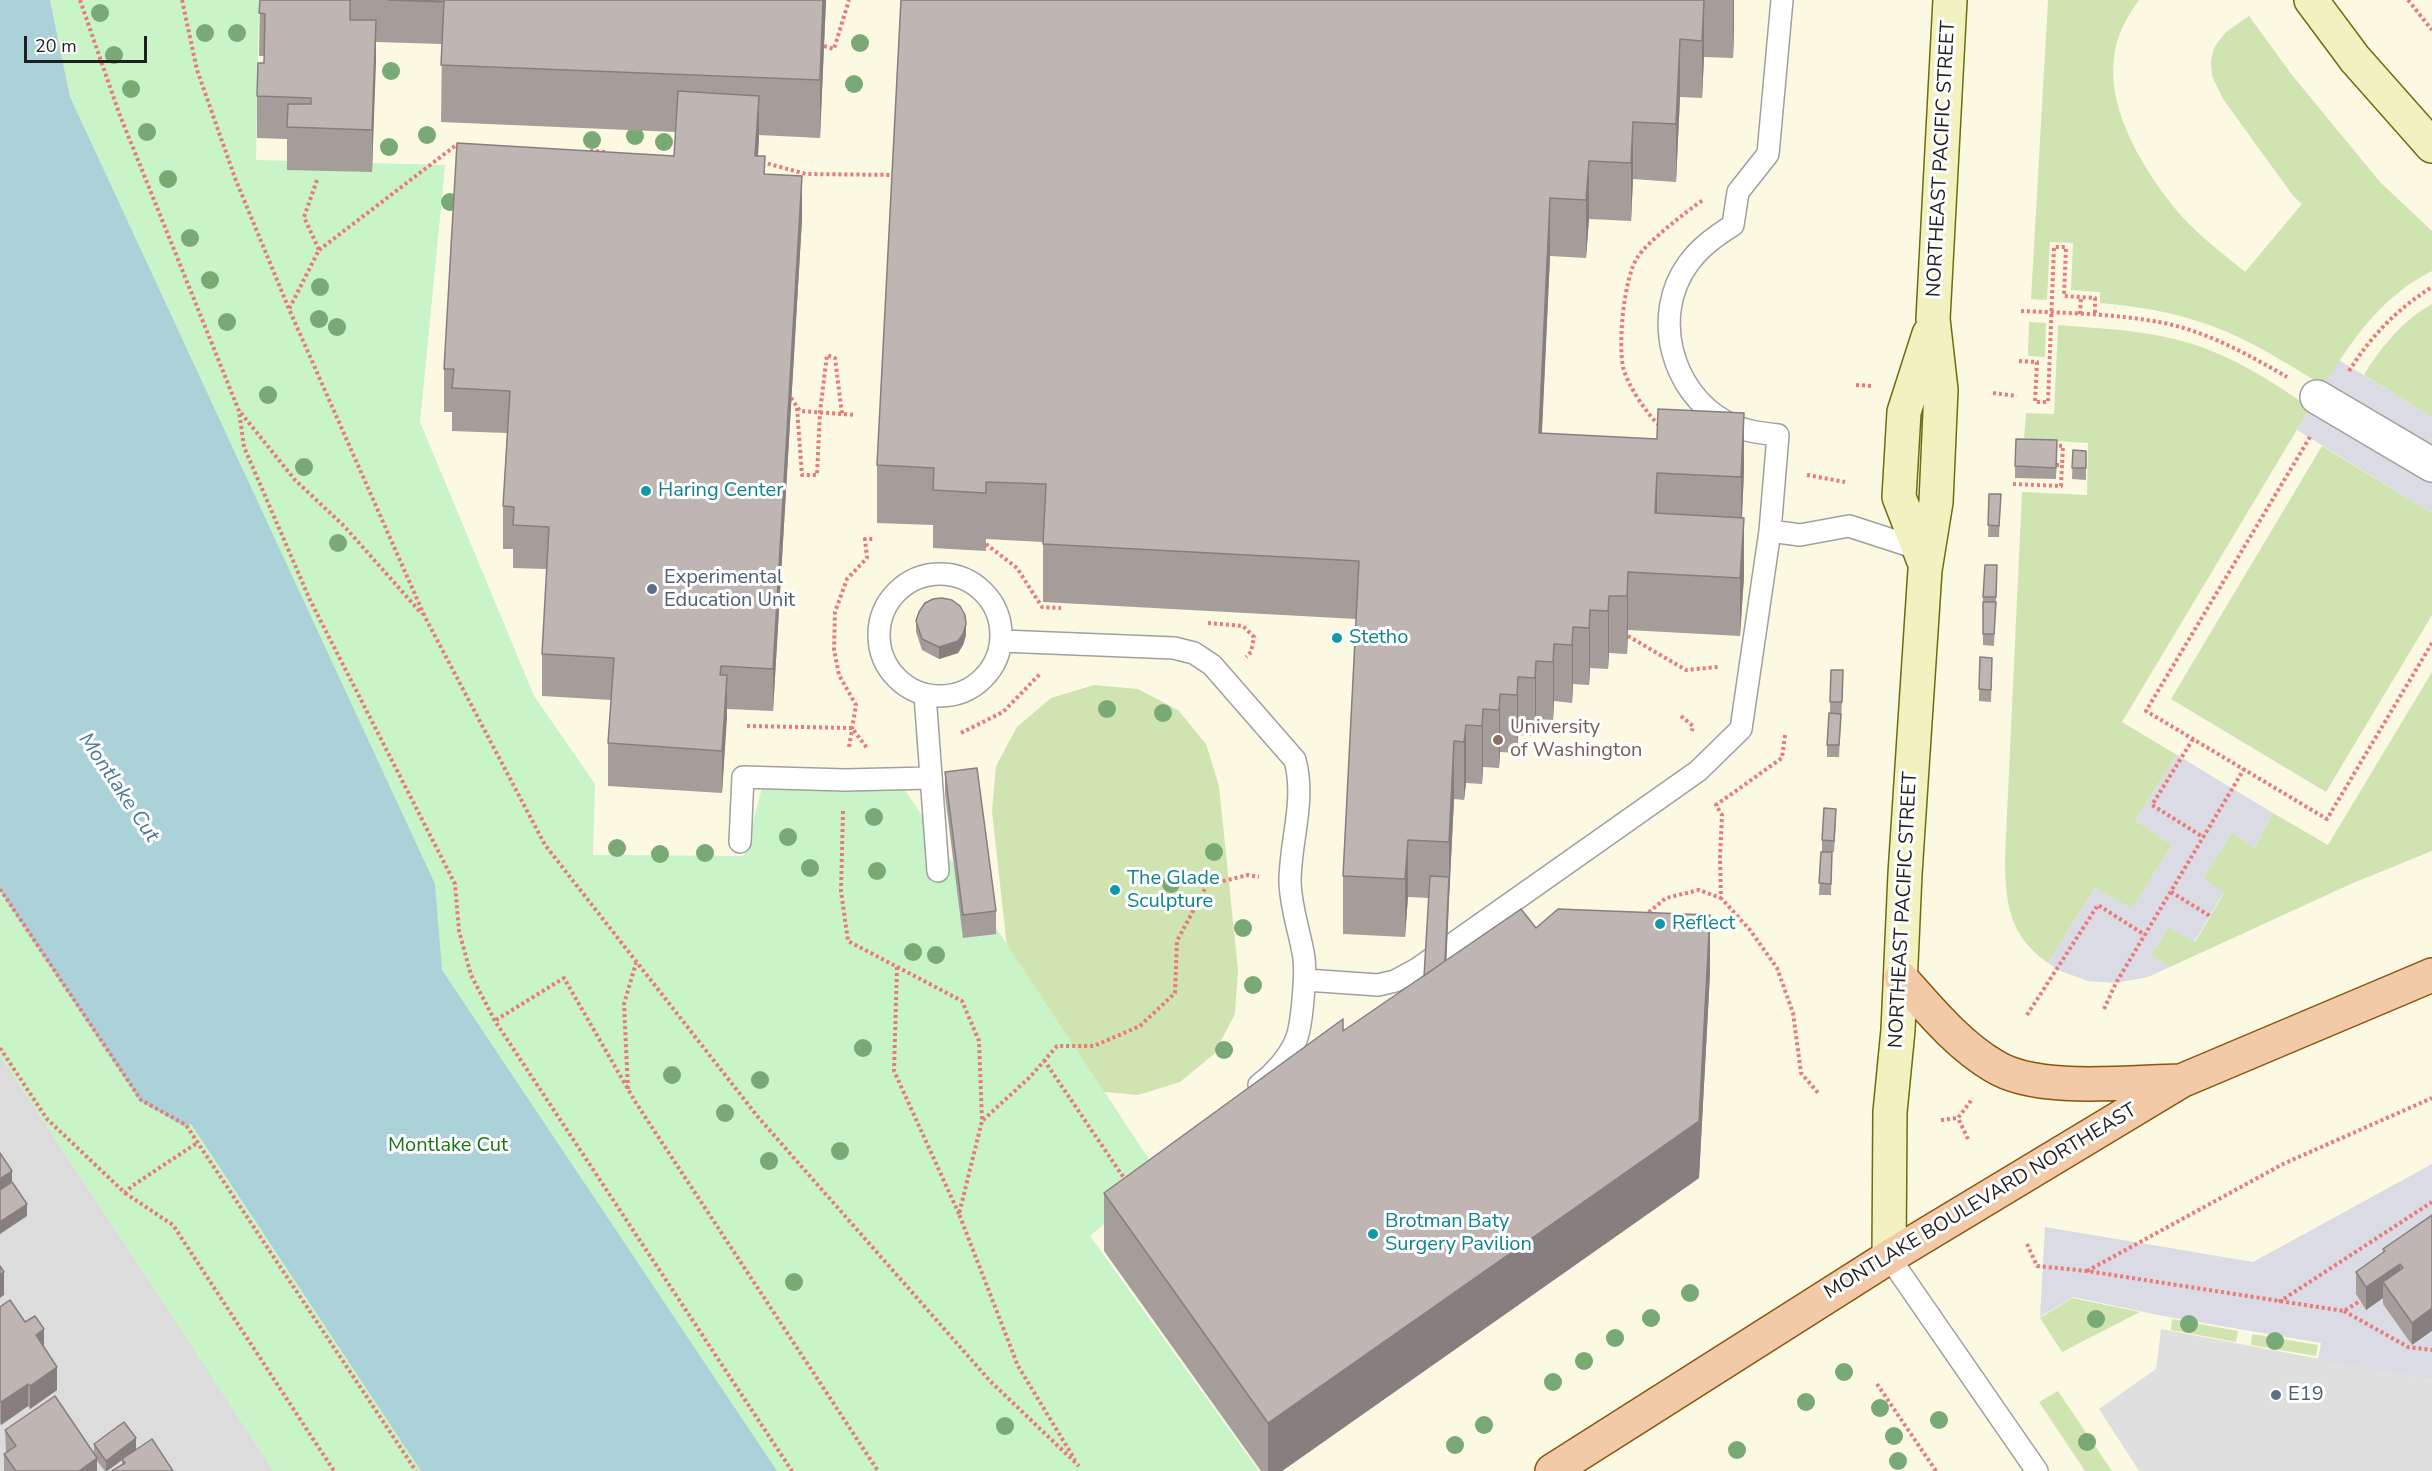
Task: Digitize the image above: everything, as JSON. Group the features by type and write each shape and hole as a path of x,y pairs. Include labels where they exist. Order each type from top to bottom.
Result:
{"main road":[{"name":"NORTHEAST PACIFIC STREET","path":"1889,1257 1890,1113 1901,978 1924,554 1899,497 1904,412 1933,319 1950,0"},
{"path":"1947,50 1969,0"},
{"path":"2311,0 2355,59 2432,146"},
{"name":"MONTLAKE BOULEVARD NORTHEAST","path":"1552,1471 1889,1257 2181,1081 2432,975"},
{"path":"1901,978 1955,1036 1995,1067 2030,1080 2074,1083 2181,1081"}],"street":[{"path":"2324,401 2432,465"}],"lane":[{"path":"1306,980 1378,986 1395,981 1417,969 1698,771 1741,729 1770,531 1778,435 1753,433 1725,422 1701,404 1683,380 1672,351 1668,322 1674,292 1687,264 1707,242 1732,225 1738,192 1768,154 1782,0"},
{"path":"1770,531 1800,535 1848,526 1924,554"},
{"path":"948,573 967,579 982,590 994,604 1001,622 1002,641 996,661 985,677 969,690 950,696 925,695 910,689 895,677 885,661 879,643 879,624 885,607 896,591 912,580 929,574 948,573"},
{"path":"1002,641 1174,648 1194,653 1212,664 1295,760 1300,778 1290,882 1295,924 1304,957 1306,980 1297,1039 1273,1075 1244,1095"},
{"path":"925,695 938,871"},
{"path":"740,842 743,777 844,780 930,778"},
{"path":"1889,1257 2037,1471"}],"path":[{"path":"80,0 119,114 240,411 244,447 310,600 455,884 459,931 471,975 495,1020 792,1471"},
{"path":"182,0 197,70 235,178 289,309 424,617 545,845 758,1117 990,1381 1078,1466"},
{"path":"824,46 834,49 849,0"},
{"path":"2408,0 2432,30"},
{"path":"289,309 319,250 455,146 466,146"},
{"path":"584,151 607,152"},
{"path":"758,161 806,174 895,175"},
{"path":"317,180 304,217 319,250"},
{"path":"2019,361 2037,362 2035,402 2048,402 2054,247 2066,247 2064,296 2095,297 2095,315"},
{"path":"2432,287 2392,316 2324,401 2146,711 2327,819 2432,643"},
{"path":"2080,314 2081,297"},
{"path":"2021,310 2165,323 2243,351 2324,401"},
{"path":"797,408 802,475 817,475 826,355 835,358 842,414"},
{"path":"1856,385 1873,386"},
{"path":"1992,393 2017,396"},
{"path":"791,398 800,411 856,415"},
{"path":"240,411 295,480 345,526 424,617"},
{"path":"2013,484 2061,486 2063,446 2051,445"},
{"path":"2056,465 2062,465"},
{"path":"1798,474 1845,482"},
{"path":"874,539 865,539 867,558 848,579 835,612 834,649 839,675 856,705 844,780 841,891 848,941 962,1001 979,1041 982,1121 959,1214"},
{"path":"986,544 1017,568 1042,607"},
{"path":"1224,677 1251,652 1254,637"},
{"path":"954,737 1003,712 1040,674 1049,671"},
{"path":"747,726 852,728"},
{"path":"1721,898 1722,815 1716,805 1782,758 1785,735"},
{"path":"2193,739 2152,805 2203,837"},
{"path":"2104,1009 2145,935 2244,769"},
{"path":"982,1121 1056,1046 1094,1046 1140,1026 1175,993 1177,941 1207,885 1248,875 1290,882"},
{"path":"0,889 141,1100 186,1125 416,1471"},
{"path":"1639,922 1646,913 1666,898 1699,890 1721,898 1750,930 1777,968 1793,1013 1801,1073 1819,1094"},
{"path":"2171,892 2210,916"},
{"path":"2027,1014 2098,905 2145,935"},
{"path":"628,1089 624,1004 637,962"},
{"path":"897,967 894,1071 959,1214 1018,1366 1081,1471"},
{"path":"495,1020 564,978 628,1089 878,1471"},
{"path":"0,1048 47,1119 125,1193 173,1224 334,1471"},
{"path":"1044,1060 1130,1187"},
{"path":"1941,1120 1958,1118 1977,1093"},
{"path":"2087,1271 2283,1164 2432,1098"},
{"path":"1958,1118 1968,1139"},
{"path":"125,1193 197,1143"},
{"path":"2278,1302 2432,1202"},
{"path":"2027,1244 2037,1266 2087,1271 2344,1311 2408,1347 2432,1350"},
{"path":"2344,1311 2360,1301"},
{"path":"1877,1384 1936,1471"}],"shaded area":[{"name":"University of Washington","path":"259,0 2432,0 2432,1471 1259,1471 1090,1236 1160,1177 744,856 592,855 595,784 534,696 420,422 445,165 256,161"},
{"path":"2339,360 2432,417 2432,513 2297,430"},
{"path":"2177,755 2273,813 2254,848 2232,832 2203,879 2224,892 2194,942 2169,927 2151,955 2170,967 2148,977 2116,983 2088,981 2058,970 2048,963 2095,888 2132,909 2172,845 2135,820"},
{"path":"0,1055 274,1471 0,1471"},
{"path":"2432,1164 2432,1237 2400,1286 2412,1345 2432,1331 2432,1380 2318,1359 2321,1343 2163,1316 2073,1297 2040,1317 2045,1227 2253,1262"},
{"name":"E19","path":"2161,1329 2432,1380 2432,1471 2139,1471 2099,1409 2156,1369"}],"green space":[{"name":"Montlake Cut","path":"50,0 259,0 256,160 445,165 420,422 534,696 595,784 593,855 744,856 763,784 903,787 1160,1176 1090,1236 1259,1471 274,1471 0,1055 0,124 70,97"},
{"path":"2048,0 2139,0 2122,28 2114,58 2113,80 2124,125 2147,169 2175,208 2189,224 2245,272 2302,204 2294,197 2223,99 2212,76 2213,50 2226,32 2249,16 2292,75 2380,182 2432,231 2432,271 2414,281 2383,306 2357,336 2324,386 2264,350 2217,328 2163,312 2100,303 2100,292 2071,290 2073,243 2050,242 2047,300 2031,299"},
{"path":"2432,304 2432,417 2364,375 2394,335 2421,310"},
{"path":"2029,322 2046,323 2045,357 2028,356"},
{"path":"2058,325 2134,332 2189,343 2248,368 2310,408 2122,722 2177,755 2135,820 2172,845 2132,909 2095,888 2048,963 2025,941 2012,917 2006,889 2005,857 2022,492 2087,495 2088,443 2024,439 2026,413 2054,414"},
{"path":"2322,446 2432,513 2432,615 2326,792 2171,699"},
{"path":"2432,672 2432,851 2353,883 2170,967 2151,955 2169,927 2195,942 2224,893 2203,879 2232,832 2254,848 2273,813 2328,845"},
{"name":"The Glade Sculpture","path":"1094,685 1138,689 1178,710 1206,744 1219,786 1238,970 1235,1014 1214,1054 1180,1082 1138,1095 1093,1091 1012,993 992,811 996,766 1017,727 1051,698"},
{"path":"2072,1298 2140,1312 2062,1352 2040,1318"},
{"path":"2172,1319 2238,1331 2236,1342 2171,1330"},
{"path":"2252,1334 2318,1345 2316,1356 2251,1345"},
{"path":"2058,1391 2112,1471 2085,1471 2039,1402"}],"water":[{"name":"Montlake Cut","path":"0,0 50,0 70,97 435,884 442,970 777,1471 421,1471 191,1124 184,1126 140,1101 0,891"}],"building":[{"path":"260,0 350,0 350,20 376,20 372,130 287,127 288,104 311,104 311,98 257,96 258,63 264,63 265,14 259,13"},
{"path":"388,0 444,0 444,2"},
{"path":"444,0 823,0 820,80 441,65"},
{"path":"901,0 1704,0 1702,41 1680,39 1676,124 1633,122 1631,163 1589,161 1586,200 1550,198 1539,433 1657,439 1658,409 1744,413 1741,477 1657,473 1655,513 1744,518 1740,578 1628,572 1627,596 1609,596 1608,611 1590,610 1589,628 1573,627 1572,645 1554,644 1553,662 1536,661 1535,678 1518,677 1517,695 1500,694 1499,710 1483,709 1482,726 1466,725 1464,742 1454,741 1449,842 1408,840 1405,879 1343,876 1359,561 1043,544 1046,484 986,482 986,493 933,490 934,468 877,465"},
{"name":"Haring Center","path":"678,91 759,96 755,156 765,156 764,174 802,176 773,669 721,666 720,675 727,675 722,751 608,743 614,658 542,654 549,527 513,525 514,507 503,506 510,391 452,388 454,369 444,369 457,143 674,156"},
{"path":"2016,439 2057,440 2056,468 2015,466"},
{"path":"2073,450 2086,451 2086,468 2072,468"},
{"path":"1989,494 2001,494 1999,526 1988,525"},
{"path":"1985,565 1997,565 1996,597 1983,597"},
{"path":"942,598 952,600 960,606 965,615 966,624 958,641 939,647 922,639 916,621 925,603"},
{"path":"1983,602 1996,602 1994,634 1983,634"},
{"path":"1980,657 1992,658 1991,690 1979,689"},
{"path":"1831,670 1843,670 1842,702 1830,702"},
{"path":"1829,713 1841,714 1839,745 1827,745"},
{"path":"977,768 996,911 963,915 945,772"},
{"path":"1824,808 1836,809 1834,841 1822,840"},
{"path":"1821,852 1832,852 1831,884 1819,883"},
{"path":"1430,876 1449,877 1445,961 1424,976"},
{"name":"Brotman Baty Surgery Pavilion","path":"1521,909 1536,928 1558,909 1710,915 1699,1121 1268,1423 1104,1193 1343,1019 1343,1031"},
{"path":"0,1153 12,1171 0,1179"},
{"path":"12,1182 27,1204 0,1222 0,1190"},
{"path":"2432,1215 2432,1308 2412,1323 2383,1282 2403,1268 2400,1264 2366,1287 2356,1272 2385,1251 2383,1249"},
{"path":"10,1300 25,1322 35,1316 44,1329 36,1335 57,1367 30,1386 28,1384 1,1402 0,1307"},
{"path":"55,1396 97,1458 79,1471 16,1471 4,1454 16,1446 5,1430"},
{"path":"124,1422 136,1438 106,1461 94,1444"},
{"path":"152,1439 173,1471 112,1471 125,1463 122,1459"}],"place":[{"name":"Haring Center","path":"646,491"},
{"name":"Experimental Education Unit","path":"652,589"},
{"name":"Stetho","path":"1337,638"},
{"name":"University of Washington","path":"1498,740"},
{"name":"The Glade Sculpture","path":"1115,890"},
{"name":"Reflect","path":"1660,924"},
{"name":"Brotman Baty Surgery Pavilion","path":"1373,1234"},
{"name":"E19","path":"2276,1395"}]}
